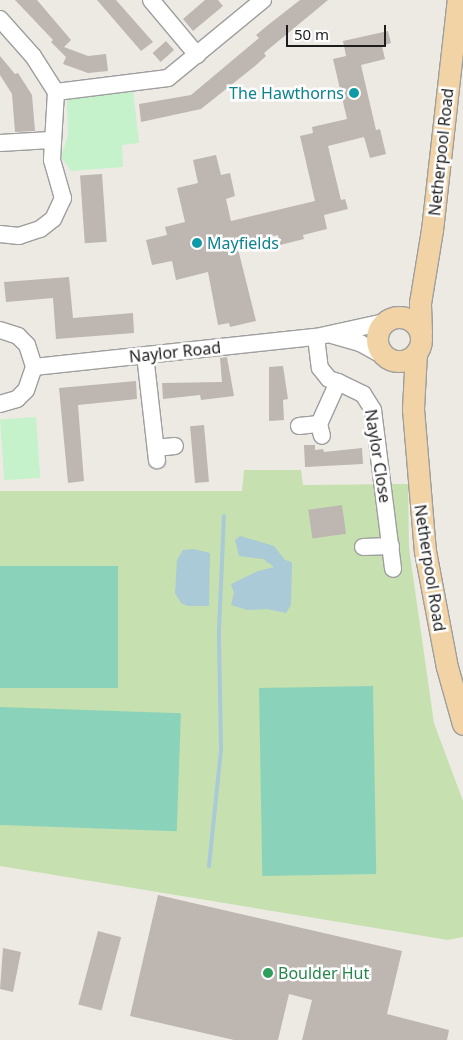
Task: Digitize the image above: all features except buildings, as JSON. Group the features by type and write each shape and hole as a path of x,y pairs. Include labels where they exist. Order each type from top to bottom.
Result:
{"main road":[{"name":"Netherpool Road","path":"421,333 419,312 458,0"},
{"path":"386,321 396,317 408,318 421,333 420,347 416,353 402,362 386,357 377,337 386,321 425,275"},
{"name":"Netherpool Road","path":"416,353 414,410 425,552 447,667 463,724"},
{"name":"Netherpool Road","path":"386,357 414,410"}],"street":[{"path":"151,0 197,55"},
{"path":"56,92 168,78 263,0"},
{"path":"0,18 33,56 56,92 56,124 51,140 52,160 63,198 53,219 40,230 19,236 0,234"},
{"path":"0,142 51,140"},
{"path":"324,336 386,321"},
{"path":"0,330 18,336 27,344 34,367 26,390 17,399 0,404"},
{"path":"324,336 360,343 386,357"},
{"name":"Naylor Road","path":"34,367 324,336"},
{"name":"Naylor Close","path":"324,336 320,368 329,379 362,394 373,410 393,569"},
{"path":"145,355 157,454 175,446"},
{"path":"299,426 320,430 338,382"},
{"path":"363,548 391,546"}],"green space":[{"path":"133,90 139,143 122,145 123,167 71,171 61,157 68,135 67,100"},
{"path":"36,417 40,478 4,480 0,420"},
{"path":"244,470 301,470 303,485 408,484 409,548 434,723 463,801 463,937 448,940 0,866 0,491 242,491"},
{"path":"0,566 118,566 118,688 0,688"},
{"path":"373,686 376,874 262,876 259,688"},
{"path":"0,707 181,713 177,831 0,825"}],"water":[{"path":"240,536 274,546 285,560 292,562 291,605 286,613 267,609 247,610 231,605 234,593 231,584 258,571 274,567 263,559 239,556 235,540"},
{"path":"193,549 210,553 209,606 188,606 181,603 175,593 177,560 183,550"}],"waterway":[{"path":"209,866 221,750 219,630 224,516"}],"place":[{"name":"The Hawthorns","path":"354,93"},
{"name":"Mayfields","path":"197,243"},
{"name":"Boulder Hut","path":"268,973"}]}
